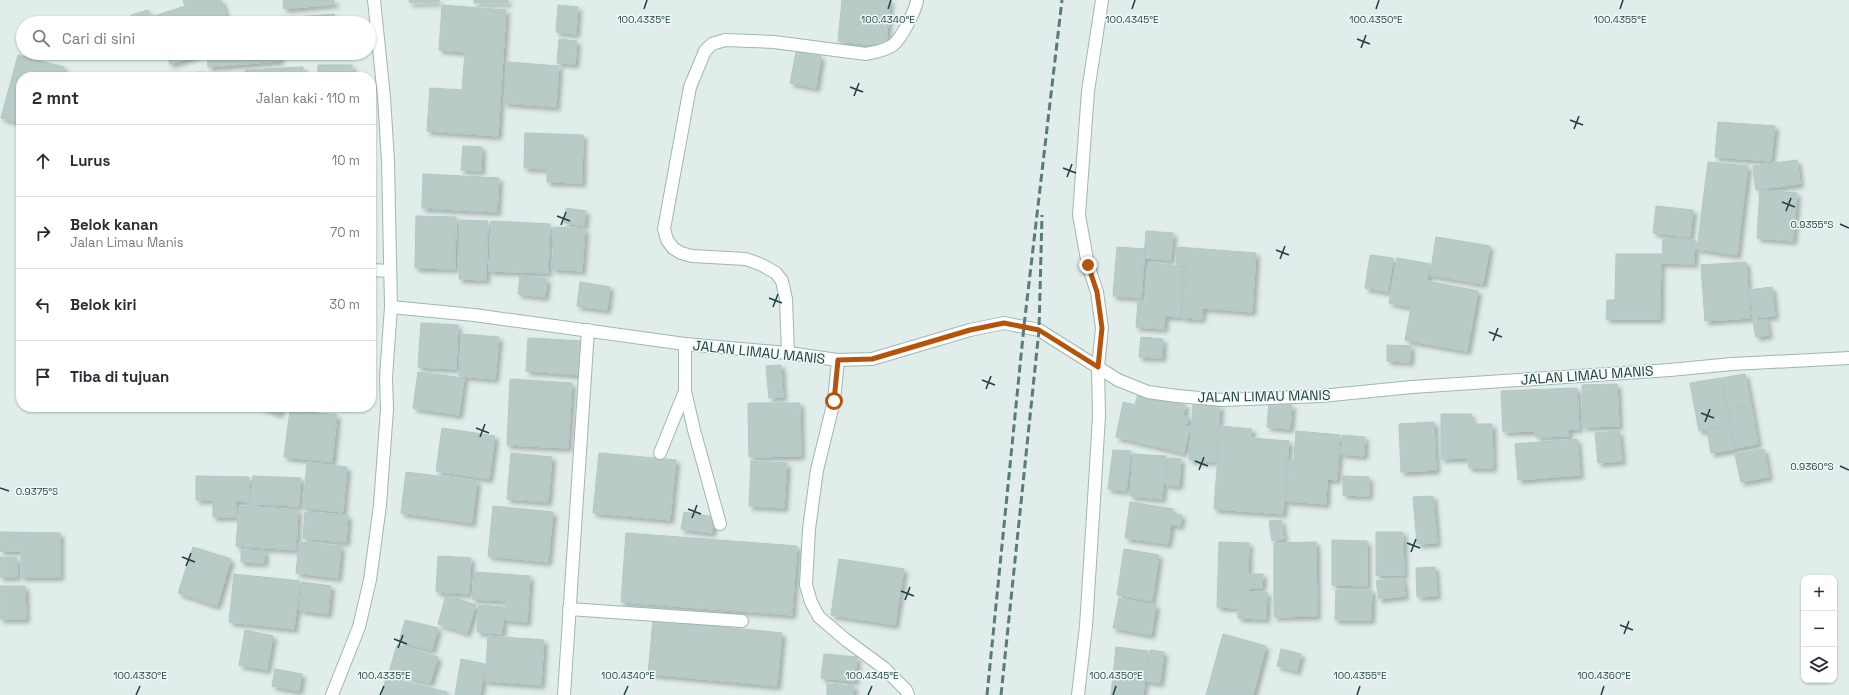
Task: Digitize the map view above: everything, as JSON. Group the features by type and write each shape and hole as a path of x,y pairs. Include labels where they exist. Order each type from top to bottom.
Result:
{"street":[{"path":"374,0 376,16"},
{"path":"788,353 786,299 782,281 776,273 762,265 746,259 692,256 681,253 673,248 667,240 664,229 690,87 698,63 705,51 712,44 725,40 774,42 866,54 880,51 894,45 906,26 917,0"},
{"path":"1078,695 1086,626 1095,491 1099,416 1098,367 1102,328 1097,292 1088,265 1079,215 1088,91 1102,0"},
{"path":"332,695 359,627 370,580 380,505 387,409 386,377 391,307 386,121 376,20"},
{"path":"376,270 390,271"},
{"name":"JALAN LIMAU MANIS","path":"391,307 474,315 685,344 788,353 838,360 872,359 970,330 1004,323 1039,330 1118,380 1148,392 1224,400 1321,396 1412,387 1670,370 1732,364 1849,358"},
{"path":"564,695 588,330"},
{"path":"685,344 686,391 694,430 720,524"},
{"path":"838,360 834,401 817,470 809,529 806,585 810,602 819,617 846,640 884,668 906,690 908,695"},
{"path":"660,453 686,391"},
{"path":"569,609 742,621"}],"building":[{"path":"183,0 221,0 226,16 154,16 185,6"},
{"path":"283,0 334,0 334,4 284,9"},
{"path":"409,0 439,0 439,2 410,3"},
{"path":"474,0 508,0 508,3 474,3"},
{"path":"842,0 890,0 886,46 838,41"},
{"path":"442,5 506,10 498,136 427,131 430,88 462,90 465,52 439,50"},
{"path":"558,5 578,7 576,34 556,32"},
{"path":"148,10 150,16 131,16"},
{"path":"334,14 334,16 307,16"},
{"path":"559,39 577,41 575,64 557,63"},
{"path":"796,52 821,56 816,88 790,83"},
{"path":"17,60 37,60 64,67 62,72 16,72 16,122 1,118"},
{"path":"169,60 183,60 170,64"},
{"path":"208,60 280,61 208,67"},
{"path":"508,62 559,66 556,107 504,103"},
{"path":"318,65 352,65 352,72 318,72"},
{"path":"303,67 303,72 245,72 245,70"},
{"path":"1718,122 1775,126 1771,161 1715,157"},
{"path":"525,133 583,135 582,183 547,182 547,169 524,168"},
{"path":"463,146 482,147 481,171 461,170"},
{"path":"1797,160 1800,184 1756,190 1753,166"},
{"path":"1708,162 1748,166 1737,255 1697,249"},
{"path":"423,174 499,178 497,212 422,208"},
{"path":"1760,190 1797,193 1793,241 1757,238"},
{"path":"1656,206 1693,210 1690,237 1653,233"},
{"path":"566,208 586,211 584,226 564,223"},
{"path":"416,216 456,217 455,269 415,268"},
{"path":"460,220 488,221 486,280 459,279"},
{"path":"491,221 550,224 548,273 489,271"},
{"path":"555,227 585,229 582,271 552,269"},
{"path":"1146,231 1173,233 1171,260 1144,258"},
{"path":"1436,237 1490,246 1483,284 1430,275"},
{"path":"1663,238 1695,240 1694,264 1662,263"},
{"path":"1117,247 1145,249 1141,298 1113,296"},
{"path":"1177,247 1256,253 1252,312 1202,308 1202,319 1182,318 1186,264 1176,264"},
{"path":"1616,254 1661,254 1660,319 1606,319 1607,300 1615,300"},
{"path":"1370,255 1393,258 1388,292 1365,288"},
{"path":"1397,258 1430,264 1427,281 1478,291 1467,351 1405,340 1411,307 1389,303"},
{"path":"1746,262 1750,318 1705,321 1701,265"},
{"path":"1149,263 1184,266 1180,317 1165,316 1164,329 1136,327 1138,301 1146,302"},
{"path":"520,276 547,279 545,297 518,294"},
{"path":"580,282 610,287 607,310 577,306"},
{"path":"1772,287 1775,316 1753,318 1749,290"},
{"path":"1766,319 1769,335 1756,337 1753,322"},
{"path":"421,323 458,325 456,369 418,367"},
{"path":"462,334 499,337 495,379 459,376"},
{"path":"1141,337 1163,339 1162,358 1139,357"},
{"path":"528,338 583,341 581,375 526,371"},
{"path":"1387,345 1411,346 1410,362 1387,361"},
{"path":"781,365 783,397 769,398 766,366"},
{"path":"418,372 464,378 459,415 413,408"},
{"path":"1745,374 1751,405 1728,409 1722,378"},
{"path":"1721,378 1730,426 1699,431 1690,383"},
{"path":"510,379 572,383 568,448 507,445"},
{"path":"1617,384 1619,426 1583,427 1582,385"},
{"path":"1577,388 1579,429 1568,429 1569,436 1536,437 1535,431 1503,432 1501,391"},
{"path":"1138,394 1186,405 1183,415 1189,417 1186,426 1190,427 1184,453 1116,437 1123,402 1135,405"},
{"path":"748,403 800,403 801,456 749,457"},
{"path":"1269,403 1292,405 1290,429 1267,427"},
{"path":"1193,404 1220,406 1216,462 1189,460"},
{"path":"1751,405 1758,444 1736,448 1728,409"},
{"path":"290,412 309,412 337,415 332,462 284,457"},
{"path":"1441,414 1471,414 1472,424 1492,424 1493,468 1469,468 1468,458 1441,459"},
{"path":"1434,422 1436,470 1401,472 1399,424"},
{"path":"1220,426 1252,429 1251,438 1289,441 1283,514 1214,509"},
{"path":"1730,426 1735,449 1711,453 1707,430"},
{"path":"442,428 495,436 489,479 436,471"},
{"path":"1296,431 1340,435 1337,480 1327,479 1326,504 1286,501 1289,460 1294,460"},
{"path":"1619,431 1622,461 1598,463 1595,433"},
{"path":"1342,435 1365,437 1364,456 1341,454"},
{"path":"1577,439 1580,475 1518,480 1515,444"},
{"path":"1764,449 1769,477 1741,482 1735,454"},
{"path":"1113,450 1131,451 1126,491 1108,489"},
{"path":"511,453 552,457 548,502 507,499"},
{"path":"599,453 676,460 670,520 593,513"},
{"path":"1133,454 1166,456 1162,499 1130,496"},
{"path":"1167,458 1181,459 1179,486 1166,485"},
{"path":"751,461 787,463 784,508 749,506"},
{"path":"307,463 347,467 343,512 303,508"},
{"path":"406,472 477,481 472,523 401,513"},
{"path":"196,476 249,477 250,502 236,501 236,517 213,517 213,500 196,500"},
{"path":"253,476 301,478 299,506 251,504"},
{"path":"1343,476 1369,477 1369,496 1343,495"},
{"path":"1433,496 1437,543 1417,544 1413,497"},
{"path":"1130,502 1173,509 1172,514 1182,515 1180,526 1171,524 1168,544 1125,538"},
{"path":"239,506 298,510 296,550 236,546"},
{"path":"493,506 553,512 548,562 488,556"},
{"path":"305,512 348,515 346,542 303,538"},
{"path":"684,512 714,517 712,533 681,529"},
{"path":"1281,520 1284,539 1272,541 1269,521"},
{"path":"0,532 60,533 60,577 21,577 21,551 0,551"},
{"path":"1376,532 1403,532 1404,575 1376,575"},
{"path":"626,533 797,546 792,615 621,602"},
{"path":"1332,540 1367,541 1367,586 1332,585"},
{"path":"299,542 341,546 338,578 296,573"},
{"path":"1219,542 1249,543 1248,574 1263,574 1262,588 1249,588 1249,592 1267,592 1266,619 1238,618 1238,608 1217,607"},
{"path":"1316,542 1317,616 1274,617 1274,543"},
{"path":"193,547 231,559 217,606 178,593"},
{"path":"1124,549 1159,555 1152,601 1117,595"},
{"path":"241,550 265,551 264,563 241,562"},
{"path":"438,556 471,558 469,594 436,592"},
{"path":"0,557 17,558 17,577 0,577"},
{"path":"839,559 904,569 895,625 831,615"},
{"path":"1435,567 1437,596 1417,597 1416,568"},
{"path":"474,572 530,576 527,622 505,620 506,601 472,599"},
{"path":"234,574 300,581 294,629 229,622"},
{"path":"1403,578 1405,596 1379,599 1376,581"},
{"path":"302,582 331,586 328,614 299,610"},
{"path":"0,586 25,586 26,619 0,619"},
{"path":"1336,590 1372,590 1371,620 1335,620"},
{"path":"446,595 476,605 467,633 438,624"},
{"path":"1119,598 1156,605 1151,635 1113,628"},
{"path":"479,605 504,607 502,634 477,632"},
{"path":"405,620 438,628 432,650 399,642"},
{"path":"653,620 782,633 777,686 648,674"},
{"path":"245,630 273,636 267,670 239,665"},
{"path":"1223,634 1266,646 1253,695 1206,695"},
{"path":"488,636 544,640 541,685 485,681"},
{"path":"397,645 438,657 430,683 389,672"},
{"path":"1116,647 1148,651 1143,695 1111,695"},
{"path":"1281,649 1301,654 1297,671 1277,666"},
{"path":"1150,650 1164,652 1160,683 1146,681"},
{"path":"824,654 857,657 855,681 821,678"},
{"path":"461,659 485,664 480,695 455,695"},
{"path":"275,669 302,674 299,691 272,686"},
{"path":"386,677 447,692 446,695 382,695"},
{"path":"827,684 854,686 853,695 827,695"}],"railway":[{"path":"987,695 1024,326 1062,0"},
{"path":"1001,695 1039,330 1042,215"}],"route":[{"path":"834,401 838,360 872,359 970,330 1004,323 1039,330 1098,367 1102,328 1097,292 1088,265"}]}
